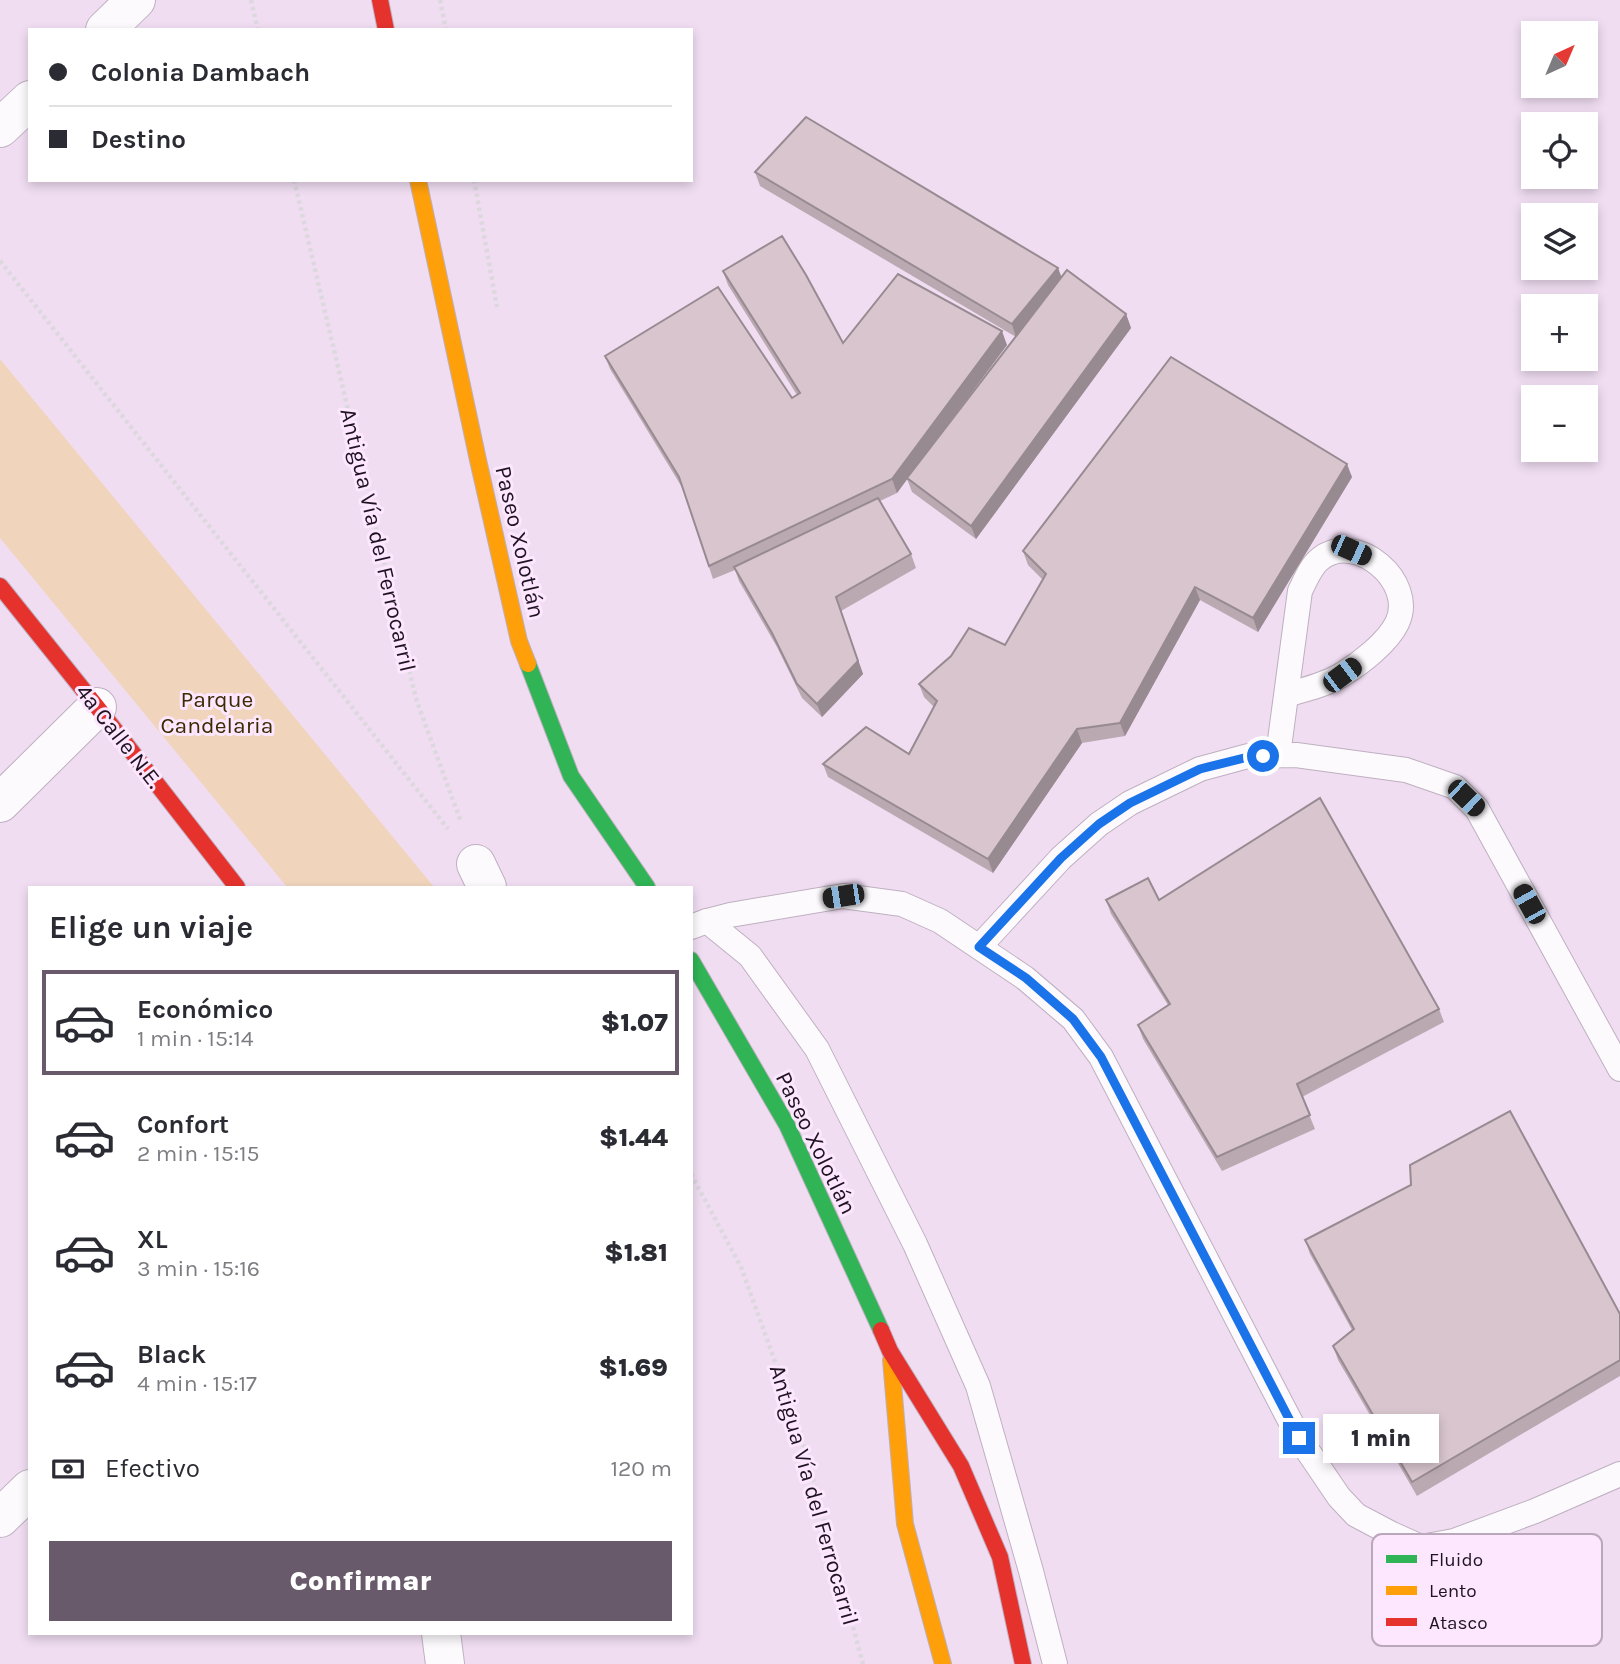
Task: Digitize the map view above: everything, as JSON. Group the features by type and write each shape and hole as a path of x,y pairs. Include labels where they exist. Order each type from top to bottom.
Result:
{"street":[{"path":"107,28 136,0"},
{"path":"380,0 386,28"},
{"path":"0,128 28,102"},
{"name":"Paseo Xolotlán","path":"418,182 519,641 571,776 646,886"},
{"name":"4a Calle N.E.","path":"0,586 236,886"},
{"path":"0,803 97,707"},
{"name":"Paseo Xolotlán","path":"693,963 787,1125 890,1351 961,1466 1000,1557 1024,1664"},
{"name":"Paseo Xolotlán","path":"890,1351 905,1524 943,1664"},
{"path":"0,1518 28,1491"},
{"path":"442,1635 445,1664"}],"lane":[{"path":"1278,755 1300,591 1320,559 1338,551 1351,550 1372,560 1387,572 1396,584 1401,605 1398,622 1381,644 1342,675 1287,695"},
{"path":"979,947 1061,858 1099,824 1130,803 1200,769 1248,757 1296,755 1406,770 1455,787 1478,810 1620,1069"},
{"path":"699,924 758,910 843,896 902,904 940,921 1026,978 1073,1019 1101,1057 1299,1438 1339,1497 1356,1514 1392,1534"},
{"path":"699,924 750,956 817,1049 915,1244 978,1386 1055,1664"},
{"path":"1473,1534 1535,1511 1620,1474"}],"path":[{"path":"251,0 258,28"},
{"path":"440,0 446,28"},
{"name":"Antigua Vía del Ferrocarril","path":"294,182 415,699 481,876"},
{"path":"0,261 481,876"},
{"name":"Antigua Vía del Ferrocarril","path":"693,1178 741,1267 800,1431 863,1664"}],"green space":[{"name":"Parque Candelaria","path":"0,359 433,886 286,886 0,538"}],"building":[{"path":"806,117 1058,268 1012,324 755,172"},
{"path":"782,236 843,343 898,274 1002,331 892,479 709,566 679,477 605,356 718,287 792,398 800,393 723,271"},
{"path":"1067,270 1126,314 971,526 907,478"},
{"path":"1171,357 1347,464 1253,618 1195,587 1120,723 1077,729 988,859 823,764 866,727 909,754 937,701 919,684 951,656 969,628 1005,645 1046,574 1023,551"},
{"path":"878,498 911,554 836,597 858,661 817,704 797,684 772,633 734,567"},
{"path":"1320,798 1439,1009 1297,1084 1310,1115 1217,1157 1138,1025 1170,1004 1106,900 1148,878 1159,900"},
{"path":"1510,1111 1620,1314 1620,1360 1412,1482 1333,1346 1354,1329 1305,1240 1411,1185 1410,1165"}],"traffic: fast":[{"path":"528,664 571,776 646,886"},
{"path":"693,963 787,1125 881,1330"}],"traffic: slow":[{"path":"418,182 519,641 528,664"},
{"path":"891,1360 905,1524 943,1664"}],"traffic: jam":[{"path":"380,0 386,28"},
{"path":"0,586 236,886"},
{"path":"881,1330 890,1351 961,1466 1000,1557 1023,1664"}],"route":[{"path":"1263,756 1200,769 1130,803 1099,824 1061,858 979,947 1026,978 1073,1019 1101,1057 1299,1438"}]}
